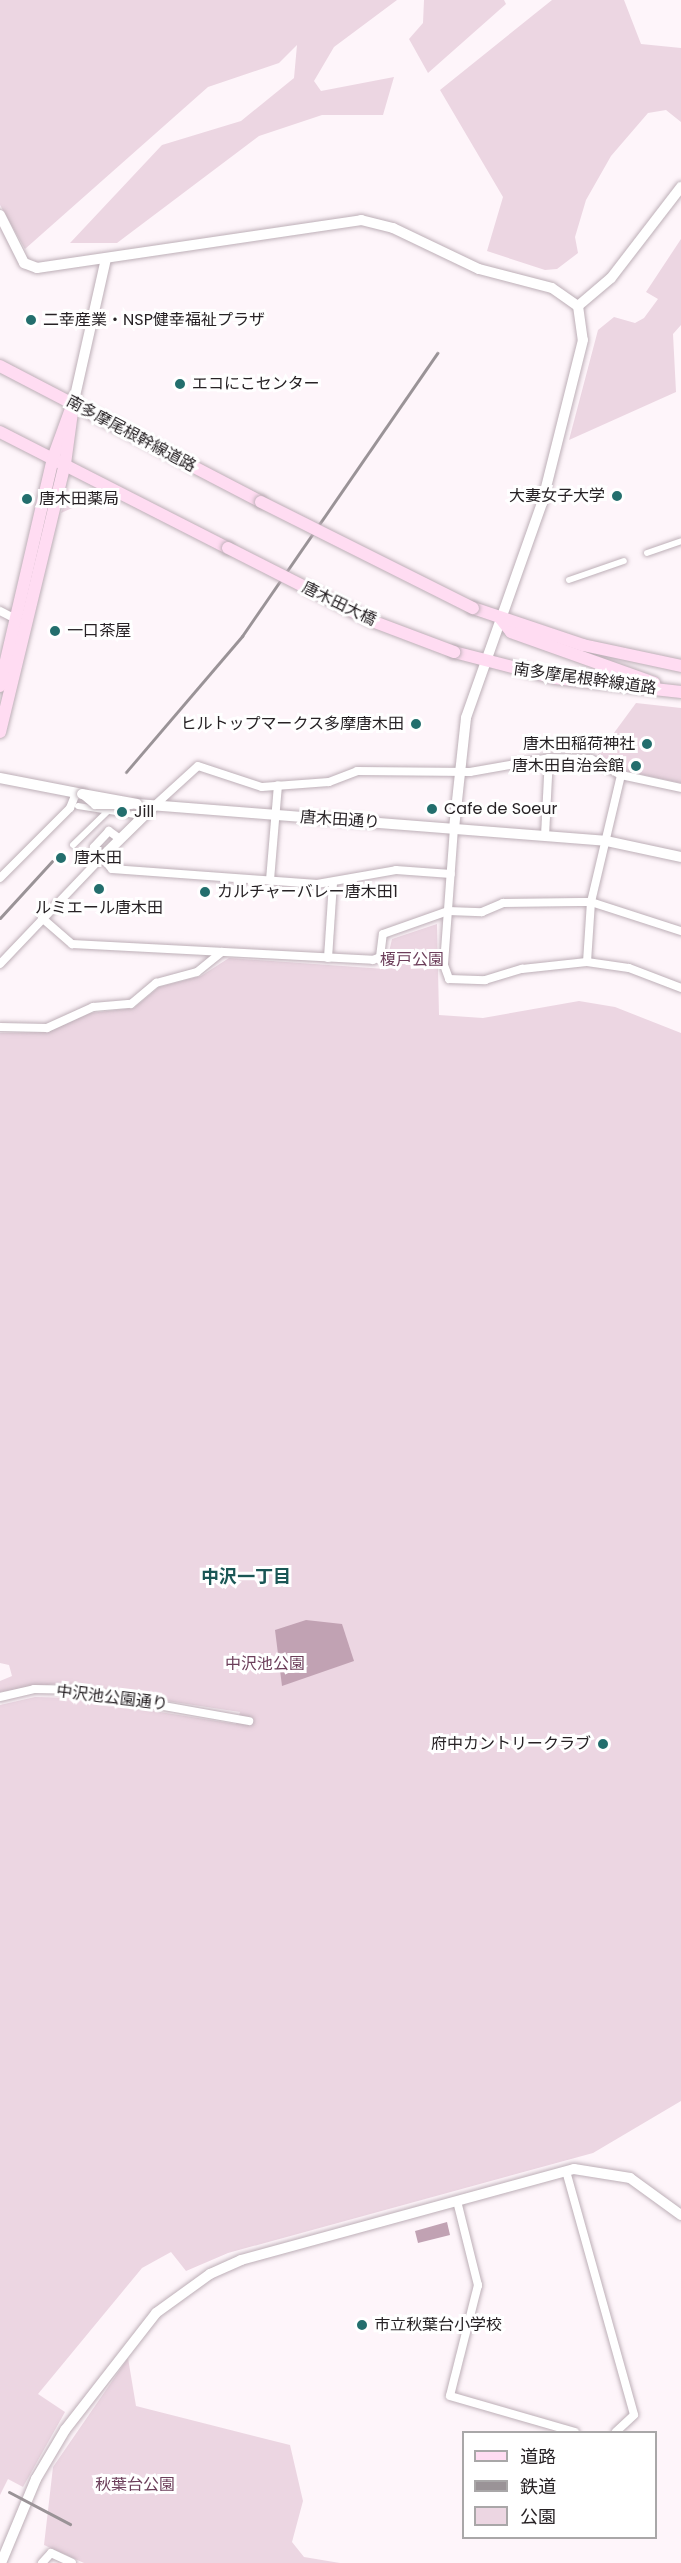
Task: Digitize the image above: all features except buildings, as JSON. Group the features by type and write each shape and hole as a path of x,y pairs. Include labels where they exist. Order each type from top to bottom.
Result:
{"main road":[{"name":"南多摩尾根幹線道路","path":"0,366 261,502 473,608 584,645 681,666"},
{"path":"0,686 2,667 73,405"},
{"path":"0,432 59,461"},
{"path":"0,732 59,461"},
{"name":"唐木田大橋","path":"59,461 372,621 454,652"},
{"path":"501,619 511,632 594,666 681,692"},
{"name":"南多摩尾根幹線道路","path":"454,652 485,662 566,679 681,692"}],"street":[{"path":"578,306 612,278 681,187"},
{"path":"0,215 30,267 106,259 352,219 393,228 479,269 552,288 578,306 583,340 542,503 466,718 458,771 444,965 453,982 586,962 628,968 681,988"},
{"path":"73,405 106,259"},
{"path":"647,552 681,541"},
{"path":"569,580 624,561"},
{"path":"0,611 16,619"},
{"path":"545,836 549,758"},
{"path":"0,964 120,839 139,809 198,766 255,787 329,782 357,771 458,771 549,758 591,759 621,775 681,788"},
{"path":"586,962 591,902 621,775"},
{"name":"唐木田通り","path":"0,778 139,809 276,815 606,840 681,857"},
{"path":"270,880 278,785"},
{"path":"0,878 70,808 79,794"},
{"path":"78,806 108,811 139,809"},
{"path":"73,845 108,811"},
{"path":"101,858 112,868 270,880 333,882 396,870 451,874"},
{"path":"328,958 333,882"},
{"path":"42,918 72,945 373,960 380,957 383,934 448,911 482,912 503,903 551,899 591,902 681,931"},
{"path":"0,1027 47,1028 93,1007 131,1004 156,983 197,972 222,952"},
{"name":"中沢池公園通り","path":"0,1697 34,1689 73,1690 249,1721"},
{"path":"1,2563 52,2450 170,2301 241,2260 566,2171 603,2170 630,2178 681,2215"},
{"path":"566,2171 634,2415 618,2431"},
{"path":"457,2201 478,2285 450,2396 568,2431"},
{"path":"42,2563 51,2553 72,2563"}],"green space":[{"path":"0,0 397,0 334,47 314,81 321,91 394,77 383,115 322,115 259,136 117,243 70,243 162,145 241,121 294,78 297,45 279,63 208,87 25,249 0,205"},
{"path":"424,0 504,0 506,4 428,73 409,39 423,23"},
{"path":"552,0 624,0 641,44 681,48 681,122 666,110 648,113 611,156 586,200 575,237 578,253 557,269 545,270 487,251 503,197 440,90"},
{"path":"681,239 681,325 673,334 676,392 569,440 598,330 614,317 635,323 644,318 658,299 646,292"},
{"path":"86,490 97,497 61,513 68,495"},
{"path":"636,703 681,708 681,783 620,770 597,756"},
{"name":"府中カントリークラブ","path":"437,924 439,1015 483,1018 579,1001 615,1007 681,1033 681,2101 593,2153 228,2253 186,2271 171,2252 142,2268 38,2394 65,2412 23,2487 8,2479 0,2495 0,1705 35,1697 71,1698 236,1724 240,1712 54,1684 0,1692 0,1681 12,1676 9,1665 0,1663 0,1033 48,1032 90,1013 134,1008 159,987 201,976 229,958 385,969 392,939"},
{"name":"秋葉台公園","path":"128,2358 136,2406 290,2445 303,2501 292,2542 304,2557 340,2563 84,2563 44,2545 53,2467"}],"shaded area":[{"path":"306,1620 342,1624 354,1661 282,1686 275,1630"},
{"path":"447,2222 450,2235 418,2243 415,2231"}],"railway":[{"path":"126,772 242,636 437,353"},
{"path":"0,918 52,861"},
{"path":"9,2492 70,2524"}],"place":[{"name":"二幸産業・NSP健幸福祉プラザ","path":"31,320"},
{"name":"エコにこセンター","path":"180,384"},
{"name":"大妻女子大学","path":"617,496"},
{"name":"唐木田薬局","path":"27,499"},
{"name":"一口茶屋","path":"55,631"},
{"name":"ヒルトップマークス多摩唐木田","path":"416,724"},
{"name":"唐木田稲荷神社","path":"647,744"},
{"name":"唐木田自治会館","path":"636,766"},
{"name":"Cafe de Soeur","path":"432,809"},
{"name":"Jill","path":"122,812"},
{"name":"唐木田","path":"61,858"},
{"name":"ルミエール唐木田","path":"99,889"},
{"name":"カルチャーバレー唐木田1","path":"205,892"},
{"name":"府中カントリークラブ","path":"603,1744"},
{"name":"市立秋葉台小学校","path":"362,2325"}],"district":[{"name":"中沢一丁目","path":"246,1577"}],"park label":[{"name":"榎戸公園","path":"412,960"},
{"name":"中沢池公園","path":"265,1664"}]}
